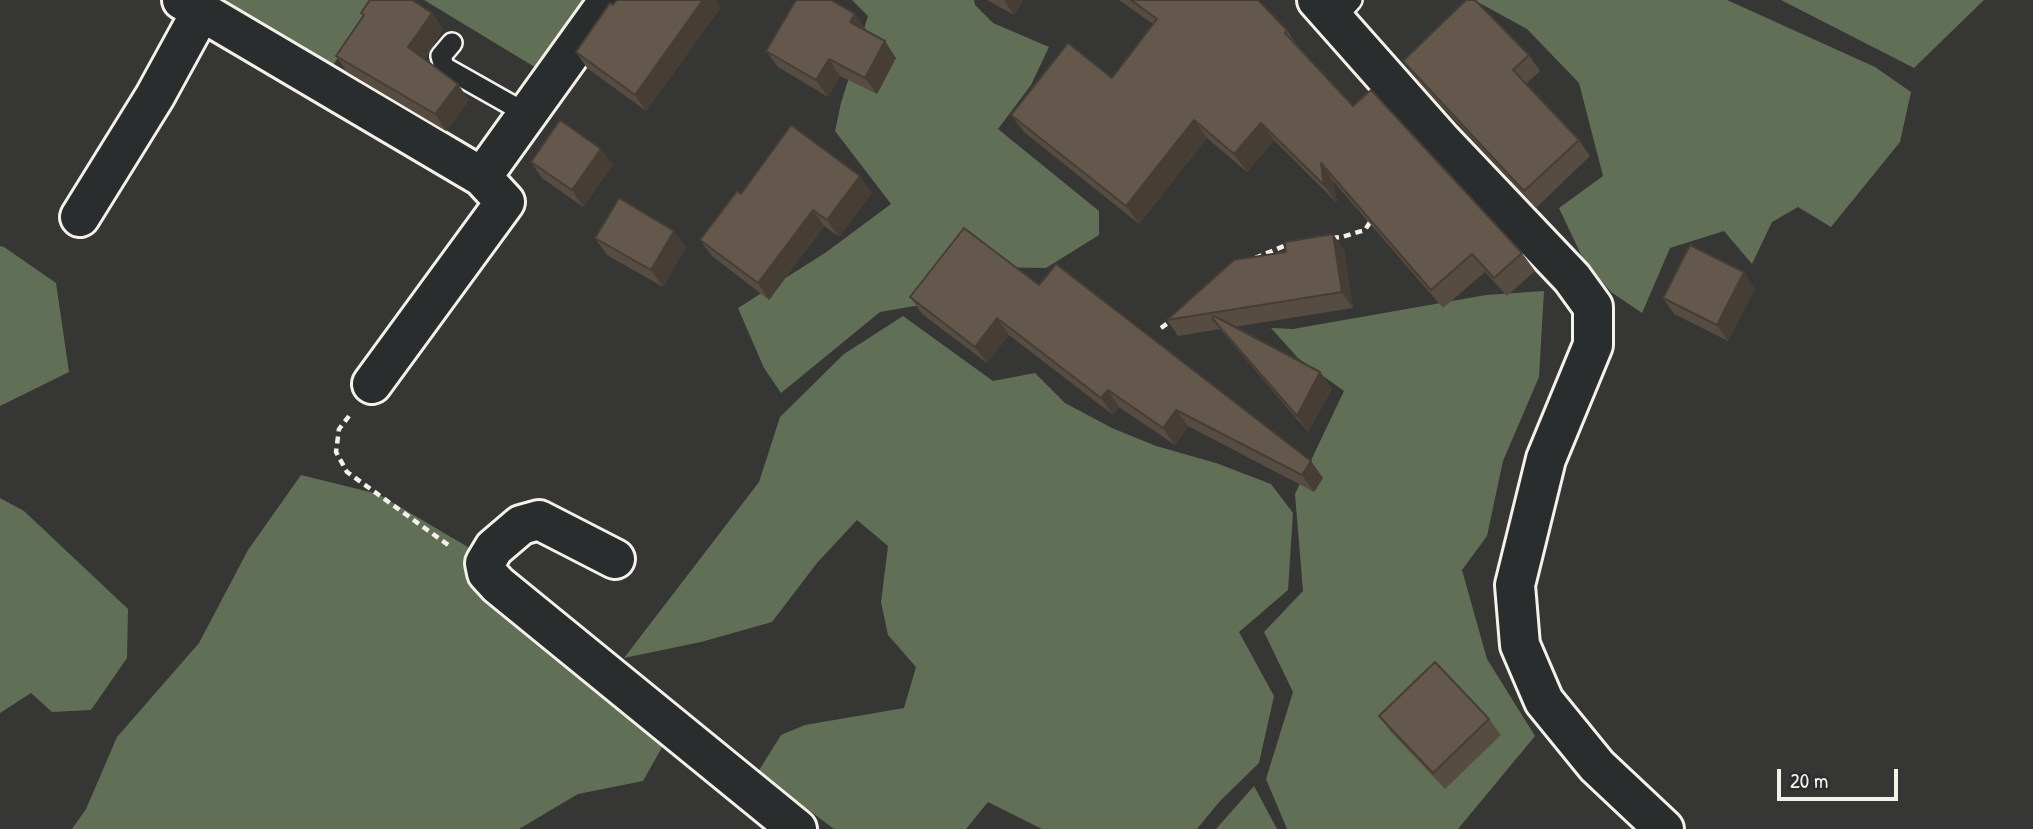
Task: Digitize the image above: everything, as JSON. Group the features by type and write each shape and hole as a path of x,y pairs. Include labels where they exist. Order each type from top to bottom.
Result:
{"street":[{"path":"482,177 609,0"},
{"path":"80,217 155,96 191,6 482,177 505,202 372,384"},
{"path":"1335,6 1442,141 1572,278 1593,307 1593,345 1546,459 1515,585 1520,645 1544,701 1597,766 1664,829"},
{"path":"615,559 539,520 521,525 494,548 485,563 487,573 498,585 797,829"}],"lane":[{"path":"452,43 440,56 444,67 529,115"}],"path":[{"path":"1320,239 1342,237 1365,230 1376,211"},
{"path":"1245,263 1296,241"},
{"path":"1161,328 1182,312"},
{"path":"372,384 339,429 336,452 347,472 487,573"}],"green space":[{"path":"221,0 375,0 330,70"},
{"path":"424,0 585,0 538,69"},
{"path":"852,0 974,0 975,5 993,23 1049,47 1031,85 998,129 1099,211 1099,235 1046,268 978,267 955,305 914,306 880,312 781,393 764,368 738,308 825,253 891,204 835,131 868,16"},
{"path":"1474,0 1727,0 1875,67 1911,92 1900,142 1831,227 1798,207 1772,222 1752,264 1724,231 1670,248 1642,313 1611,292 1584,261 1559,208 1603,176 1579,83 1527,29"},
{"path":"1781,0 1984,0 1914,68"},
{"path":"0,246 56,283 69,372 0,406"},
{"path":"1544,291 1539,377 1503,461 1487,536 1462,570 1487,659 1535,736 1458,829 1287,829 1266,779 1293,692 1264,632 1303,591 1295,494 1344,391 1298,358 1271,328 1293,329 1486,295"},
{"path":"903,316 993,381 1035,373 1065,403 1112,428 1156,446 1216,463 1271,484 1293,513 1288,590 1239,632 1274,696 1259,763 1220,801 1197,829 1042,829 988,802 966,829 834,829 758,772 781,735 805,725 904,708 916,667 888,635 881,602 888,546 857,520 817,563 772,622 701,642 624,658 759,482 780,417 844,354"},
{"path":"301,475 378,494 512,573 673,728 643,781 578,794 519,829 72,829 86,809 117,737 199,643 248,550"},
{"path":"0,498 24,511 128,609 127,658 91,710 52,712 31,693 0,713"},
{"path":"1254,786 1277,829 1216,829"}],"building":[{"path":"370,0 412,0 432,13 408,47 458,84 435,114 336,56 364,15 361,13"},
{"path":"617,0 703,0 635,95 576,52 610,3 613,5"},
{"path":"796,0 831,0 855,14 850,22 885,41 865,78 829,59 816,80 766,51"},
{"path":"1131,0 1258,0 1353,106 1371,90 1522,253 1494,278 1472,254 1431,290 1321,163 1324,185 1261,123 1234,154 1194,120 1126,206 1011,115 1068,43 1112,78 1157,19"},
{"path":"1466,0 1475,0 1529,55 1513,70 1579,140 1524,191 1403,61"},
{"path":"560,120 601,149 572,190 531,162"},
{"path":"791,125 860,176 827,220 813,210 758,283 700,240 737,191 741,194"},
{"path":"619,198 674,231 651,270 595,238"},
{"path":"964,228 1039,285 1056,264 1311,461 1302,475 1176,410 1163,428 1108,390 1101,398 997,318 975,347 910,297"},
{"path":"1333,234 1342,292 1167,320 1234,260 1286,252 1285,242"},
{"path":"1690,245 1744,272 1717,325 1663,298"},
{"path":"1214,316 1320,372 1297,416 1212,318"},
{"path":"1435,662 1489,719 1433,773 1379,716"}]}
